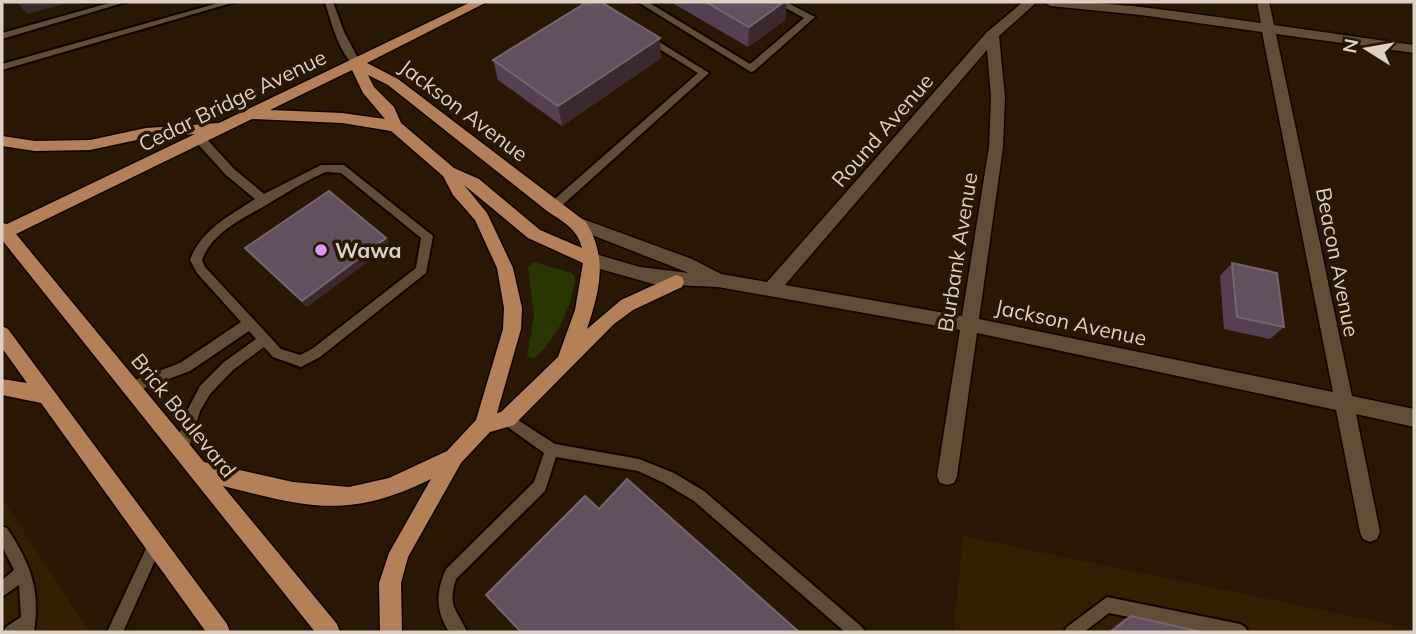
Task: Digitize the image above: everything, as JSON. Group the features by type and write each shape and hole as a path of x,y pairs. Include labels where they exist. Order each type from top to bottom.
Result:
{"main road":[{"name":"Cedar Bridge Avenue","path":"3,232 481,2"},
{"name":"Jackson Avenue","path":"355,62 368,90 389,111 396,126 449,172 474,183 534,234 592,260"},
{"name":"Jackson Avenue","path":"355,62 393,82 553,207 580,225"},
{"path":"252,114 352,118 396,126"},
{"path":"2,141 36,146 90,145 146,133 228,126"},
{"path":"391,632 390,583 398,552 454,457 484,425 506,352 513,308 505,268 481,217 459,191 449,172"},
{"path":"566,359 589,289 592,260 589,242 580,225"},
{"name":"Brick Boulevard","path":"3,232 329,632"},
{"path":"484,425 506,419 608,319 627,305 676,282"},
{"path":"2,334 219,632"},
{"path":"2,387 45,395"},
{"path":"196,470 313,494 346,497 398,484 454,457"}],"street":[{"name":"Round Avenue","path":"770,290 992,35 1031,2"},
{"path":"1050,2 1141,11 1414,49"},
{"name":"Beacon Avenue","path":"1262,2 1370,532"},
{"name":"Burbank Avenue","path":"947,476 996,147 998,97 992,35"},
{"name":"Jackson Avenue","path":"580,225 718,279 968,324 1414,418"},
{"name":"Jackson Avenue","path":"592,260 647,278 676,282 718,279"}],"lane":[{"path":"2,36 122,2"},
{"path":"2,67 231,2"},
{"path":"329,2 339,32 355,62"},
{"path":"642,2 751,69 810,18 779,2"},
{"path":"553,207 704,74 633,28"},
{"path":"200,139 230,172 264,201"},
{"path":"325,168 344,169 426,236 422,270 316,353 301,361 277,353 249,324 201,270 196,260 202,245 219,229 306,174 325,168"},
{"path":"129,388 185,368 249,324"},
{"path":"181,451 198,401 206,388 225,369 265,339"},
{"path":"506,419 552,450 639,465 669,478 699,496 857,632"},
{"path":"459,632 449,621 444,587 451,574 540,486 552,450"},
{"path":"2,533 24,571 27,627 11,632"},
{"path":"115,632 155,545"},
{"path":"2,590 24,571"},
{"path":"1072,632 1107,605 1240,632"}],"shaded area":[{"path":"2,498 81,619 90,632 2,632"},
{"path":"963,536 1414,629 1414,632 953,632"}],"green space":[{"path":"534,262 571,273 575,282 561,324 534,359 527,356 534,316 528,267"}],"building":[{"path":"587,2 601,2 660,38 558,106 493,60"},
{"path":"706,2 784,2 749,27"},
{"name":"Wawa","path":"329,191 386,238 302,301 245,248"},
{"path":"1232,263 1277,273 1284,327 1237,317"},
{"path":"627,479 799,632 521,632 486,595 585,496 599,509"},
{"path":"1131,616 1202,632 1111,632"}],"place":[{"name":"Wawa","path":"321,250"}]}
